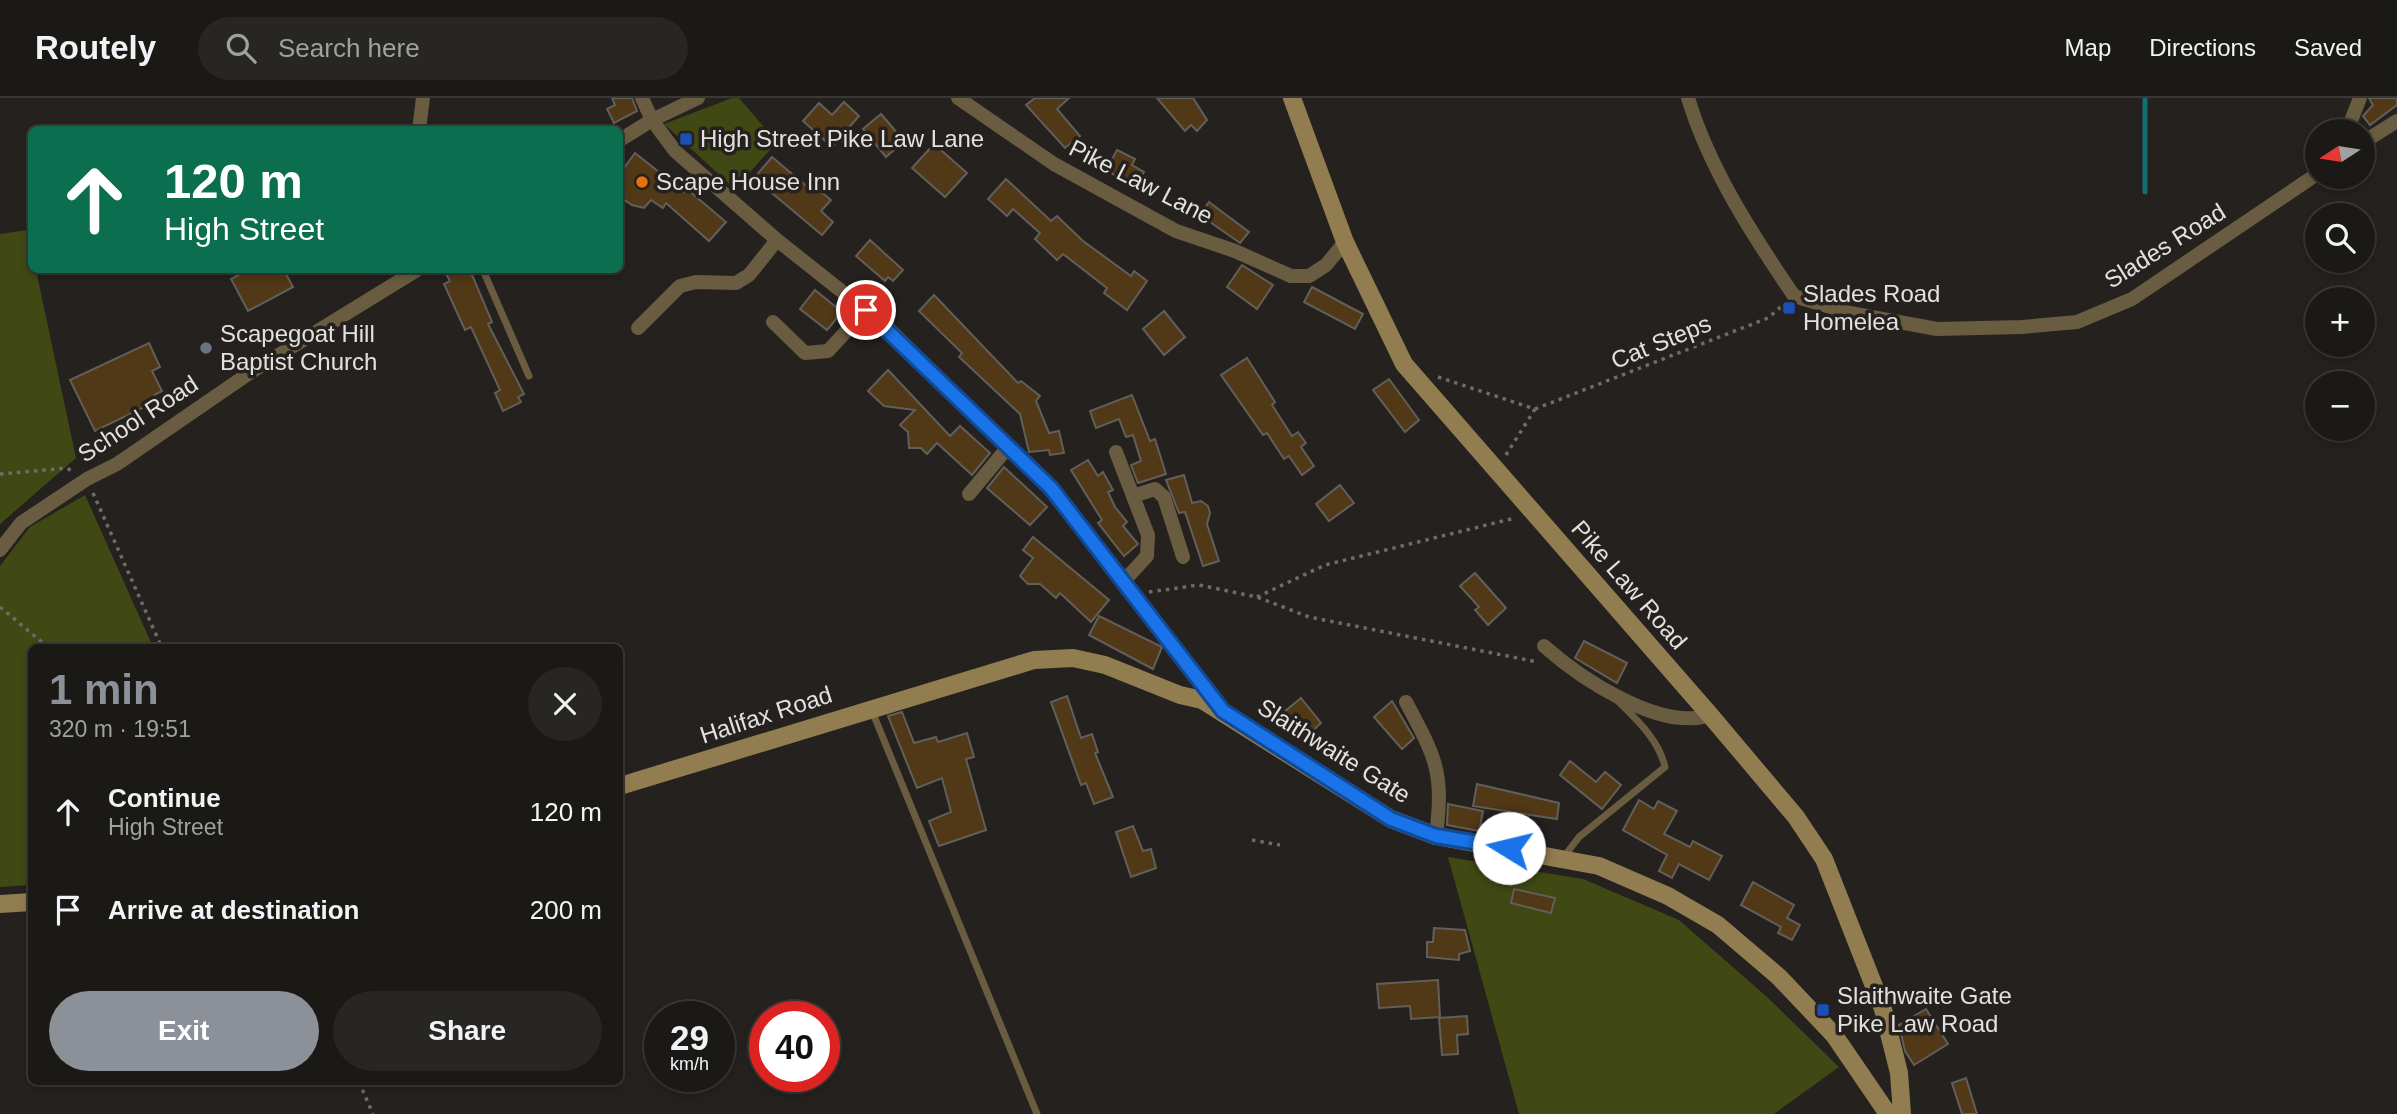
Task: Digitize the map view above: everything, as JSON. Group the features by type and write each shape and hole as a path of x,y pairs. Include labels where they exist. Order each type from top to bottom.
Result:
{"street":[{"path":"420,126 423,98"},
{"path":"642,98 652,120 675,150 777,240 866,310 1051,488 1223,711"},
{"path":"623,138 652,120 698,98"},
{"name":"Pike Law Lane","path":"958,98 1054,164 1177,231 1235,251 1291,276 1309,276 1326,265 1345,243"},
{"name":"Pike Law Road","path":"1292,98 1345,243 1404,364 1710,715 1796,817 1824,859 1882,1009 1899,1073 1902,1114"},
{"path":"1688,98 1696,125 1723,183 1794,296"},
{"path":"2352,119 2360,98"},
{"path":"2375,135 2397,121"},
{"path":"2382,130 2397,135"},
{"name":"Slades Road","path":"1794,296 1850,313 1937,328 2022,327 2077,321 2132,299 2305,182"},
{"path":"638,328 680,286 696,282 736,283 749,275 777,240"},
{"name":"School Road","path":"0,550 21,523 87,479 117,464 396,276"},
{"path":"773,322 805,353 828,351 866,310"},
{"path":"970,494 1009,446"},
{"path":"1116,452 1148,535 1146,556 1124,582"},
{"path":"1133,496 1156,489 1164,497 1183,557"},
{"path":"1544,646 1571,670 1674,719 1694,720 1710,715"},
{"name":"Slaithwaite Gate","path":"928,691 1034,660 1073,658 1105,665 1223,711 1391,819 1436,836 1599,866 1668,896 1718,925 1779,977 1834,1035 1888,1114"},
{"name":"Halifax Road","path":"623,785 928,691"},
{"name":"Slaithwaite Gate","path":"1406,702 1433,751 1441,793 1436,836"},
{"path":"0,904 28,902"}],"lane":[{"path":"484,273 529,376"},
{"path":"1563,858 1579,837 1665,766 1662,754 1645,729 1606,688"},
{"path":"871,707 1037,1114"}],"path":[{"name":"Cat Steps","path":"1535,409 1768,318 1794,296"},
{"path":"1404,364 1535,409 1496,470"},
{"path":"0,474 67,468 87,479 160,644"},
{"path":"1257,597 1325,565 1534,513"},
{"path":"1133,594 1199,585 1257,597 1309,617 1571,670"},
{"path":"0,607 44,644"},
{"path":"1252,840 1280,845"},
{"path":"360,1085 373,1114"}],"green space":[{"path":"732,98 739,98 777,142 735,189 664,124"},
{"path":"27,230 28,273 37,273 76,458 0,524 0,234"},
{"path":"85,495 152,644 28,644 28,885 0,887 0,566 30,527"},
{"path":"1448,857 1583,879 1679,920 1766,996 1839,1067 1774,1114 1519,1114"}],"building":[{"path":"612,98 632,98 637,111 614,123 607,109 615,105"},
{"path":"1035,98 1069,98 1057,109 1080,136 1065,148 1026,105"},
{"path":"1157,98 1193,98 1207,120 1197,131 1191,125 1185,131"},
{"path":"2369,98 2397,98 2397,105 2375,121 2375,119 2365,119 2363,116 2373,105"},
{"path":"844,102 859,116 832,147 803,121 819,103 832,115"},
{"path":"881,114 904,141 886,157 863,129"},
{"path":"934,144 967,173 945,197 912,168"},
{"path":"1117,150 1135,159 1132,165 1144,172 1136,188 1106,170"},
{"path":"635,153 684,192 687,189 726,222 709,241 666,203 663,208 651,200 644,208 632,205 623,199 624,168"},
{"path":"772,157 810,189 813,185 831,200 821,211 833,222 822,235 754,178"},
{"path":"1006,179 1051,221 1057,216 1083,241 1131,276 1134,271 1147,281 1127,310 1104,293 1107,288 1063,254 1057,260 1035,239 1040,233 1013,209 1007,216 988,199"},
{"path":"1209,202 1249,232 1240,243 1200,215"},
{"path":"870,240 903,270 893,281 888,277 885,281 856,256"},
{"path":"1242,265 1273,285 1257,309 1227,287"},
{"path":"242,273 286,273 293,287 248,311 231,279"},
{"path":"446,273 471,273 492,322 488,324 524,394 518,397 521,402 503,411 495,393 500,390 471,327 465,330 444,284 450,281"},
{"path":"1312,287 1363,314 1355,329 1304,302"},
{"path":"815,290 842,312 827,330 800,309"},
{"path":"934,295 1018,383 1021,381 1040,396 1036,401 1049,433 1059,431 1064,453 1050,455 1049,450 1029,452 1020,414 959,357 962,353 919,311"},
{"path":"1164,311 1185,337 1164,355 1143,329"},
{"path":"149,343 160,367 152,371 162,391 154,395 155,402 95,431 70,380"},
{"path":"1247,358 1275,402 1272,405 1292,436 1298,432 1306,443 1301,447 1314,466 1302,475 1289,456 1284,459 1267,433 1263,435 1221,375"},
{"path":"888,370 950,436 960,426 990,453 972,475 937,443 927,454 921,448 909,448 908,432 900,425 915,410 884,406 868,391"},
{"path":"1389,379 1419,420 1405,432 1373,390"},
{"path":"1132,395 1150,441 1155,439 1166,474 1138,483 1131,465 1141,461 1133,435 1126,437 1119,419 1096,428 1090,411"},
{"path":"1088,460 1098,476 1103,472 1113,490 1108,492 1115,507 1127,522 1123,526 1138,544 1124,556 1098,523 1102,520 1071,470"},
{"path":"1004,467 1047,507 1030,525 987,488"},
{"path":"1184,475 1192,503 1201,501 1208,506 1210,513 1207,524 1219,561 1203,566 1185,512 1179,513 1166,480"},
{"path":"1340,485 1354,503 1329,521 1316,504"},
{"path":"1033,537 1109,600 1091,622 1060,593 1056,598 1040,584 1028,584 1020,576 1033,558 1023,550"},
{"path":"1475,573 1506,608 1488,625 1475,610 1479,607 1460,586"},
{"path":"1099,616 1162,647 1153,669 1089,635"},
{"path":"1584,641 1627,663 1617,683 1575,658"},
{"path":"1067,696 1081,738 1092,734 1098,752 1095,753 1113,797 1094,804 1086,783 1081,785 1051,702"},
{"path":"1301,698 1321,723 1307,736 1299,725 1290,732 1278,717"},
{"path":"1392,701 1414,738 1402,749 1374,717"},
{"path":"902,712 914,743 936,737 938,742 967,733 974,757 966,759 986,830 939,846 929,821 951,812 942,778 917,788 888,716"},
{"path":"1570,761 1596,782 1605,772 1621,785 1602,809 1560,775"},
{"path":"1477,784 1559,803 1557,819 1473,806"},
{"path":"1639,800 1654,809 1658,801 1677,811 1664,834 1690,847 1693,841 1722,856 1709,880 1679,864 1672,878 1659,871 1667,855 1623,830"},
{"path":"1448,804 1483,811 1479,831 1447,825"},
{"path":"1133,826 1143,851 1151,849 1156,868 1131,877 1116,832"},
{"path":"1753,882 1794,905 1787,918 1800,925 1792,940 1778,933 1781,927 1741,905"},
{"path":"1514,889 1555,898 1551,913 1511,903"},
{"path":"1434,928 1465,930 1470,951 1459,954 1459,960 1427,957 1427,942 1433,942"},
{"path":"1438,980 1440,1017 1411,1019 1410,1006 1379,1008 1377,984"},
{"path":"1926,1009 1948,1044 1914,1065 1905,1051 1899,1025"},
{"path":"1467,1016 1468,1034 1457,1035 1458,1054 1442,1055 1439,1018"},
{"path":"1966,1078 1977,1114 1962,1114 1952,1083"}],"waterway":[{"path":"2145,98 2145,192"}],"place":[{"name":"High Street Pike Law Lane","path":"686,139"},
{"name":"Scape House Inn","path":"642,182"},
{"name":"Slades Road Homelea","path":"1789,308"},
{"name":"Scapegoat Hill Baptist Church","path":"206,348"},
{"name":"Slaithwaite Gate Pike Law Road","path":"1823,1010"}],"route":[{"path":"866,310 888,328 1051,488 1223,711 1391,819 1436,836 1509,848"}]}
